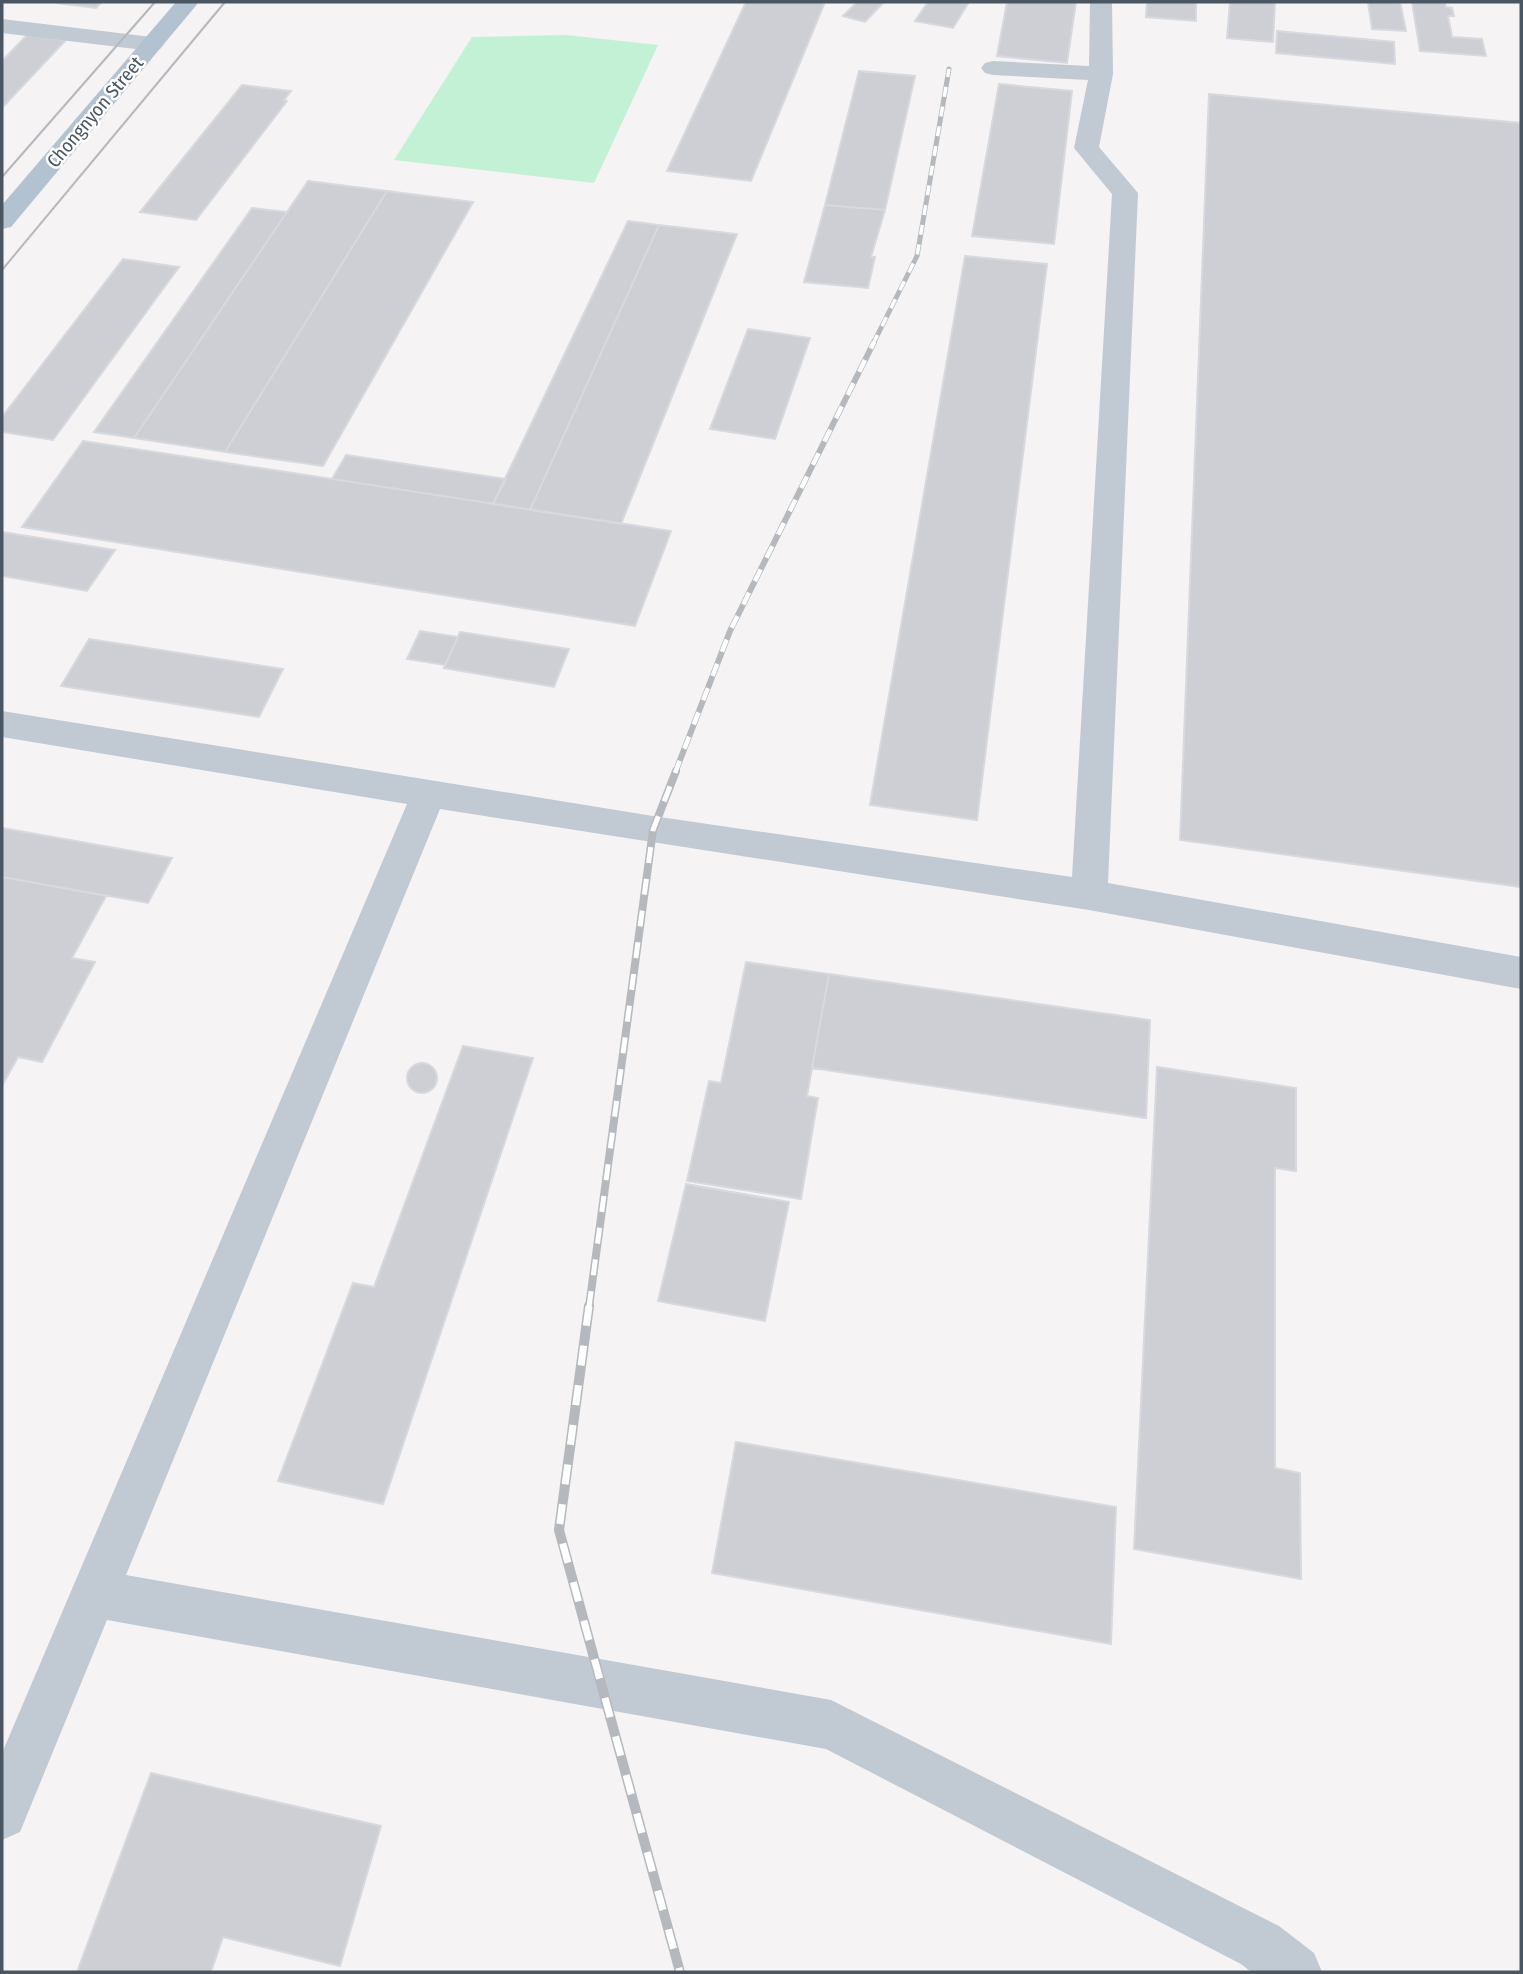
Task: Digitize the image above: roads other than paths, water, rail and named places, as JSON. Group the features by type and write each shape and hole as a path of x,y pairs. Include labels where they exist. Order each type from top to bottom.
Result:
{"main road":[{"name":"Chongnyon Street","path":"2,221 188,2"}],"street":[{"path":"1088,895 1125,193 1086,148 1101,74 1101,2"},
{"path":"2,26 152,44"},
{"path":"993,68 1101,74"},
{"path":"2,724 1088,895 1521,973"},
{"path":"2,1814 429,793"},
{"path":"95,1594 831,1725 1260,1945 1295,1972"}],"tram line":[{"path":"2,177 155,2"},
{"path":"2,270 225,2"}],"railway":[{"path":"874,342 917,256 949,69"},
{"path":"675,773 730,631 874,342"},
{"path":"589,1307 653,830 676,771"},
{"path":"589,1306 559,1530 680,1972"}]}
